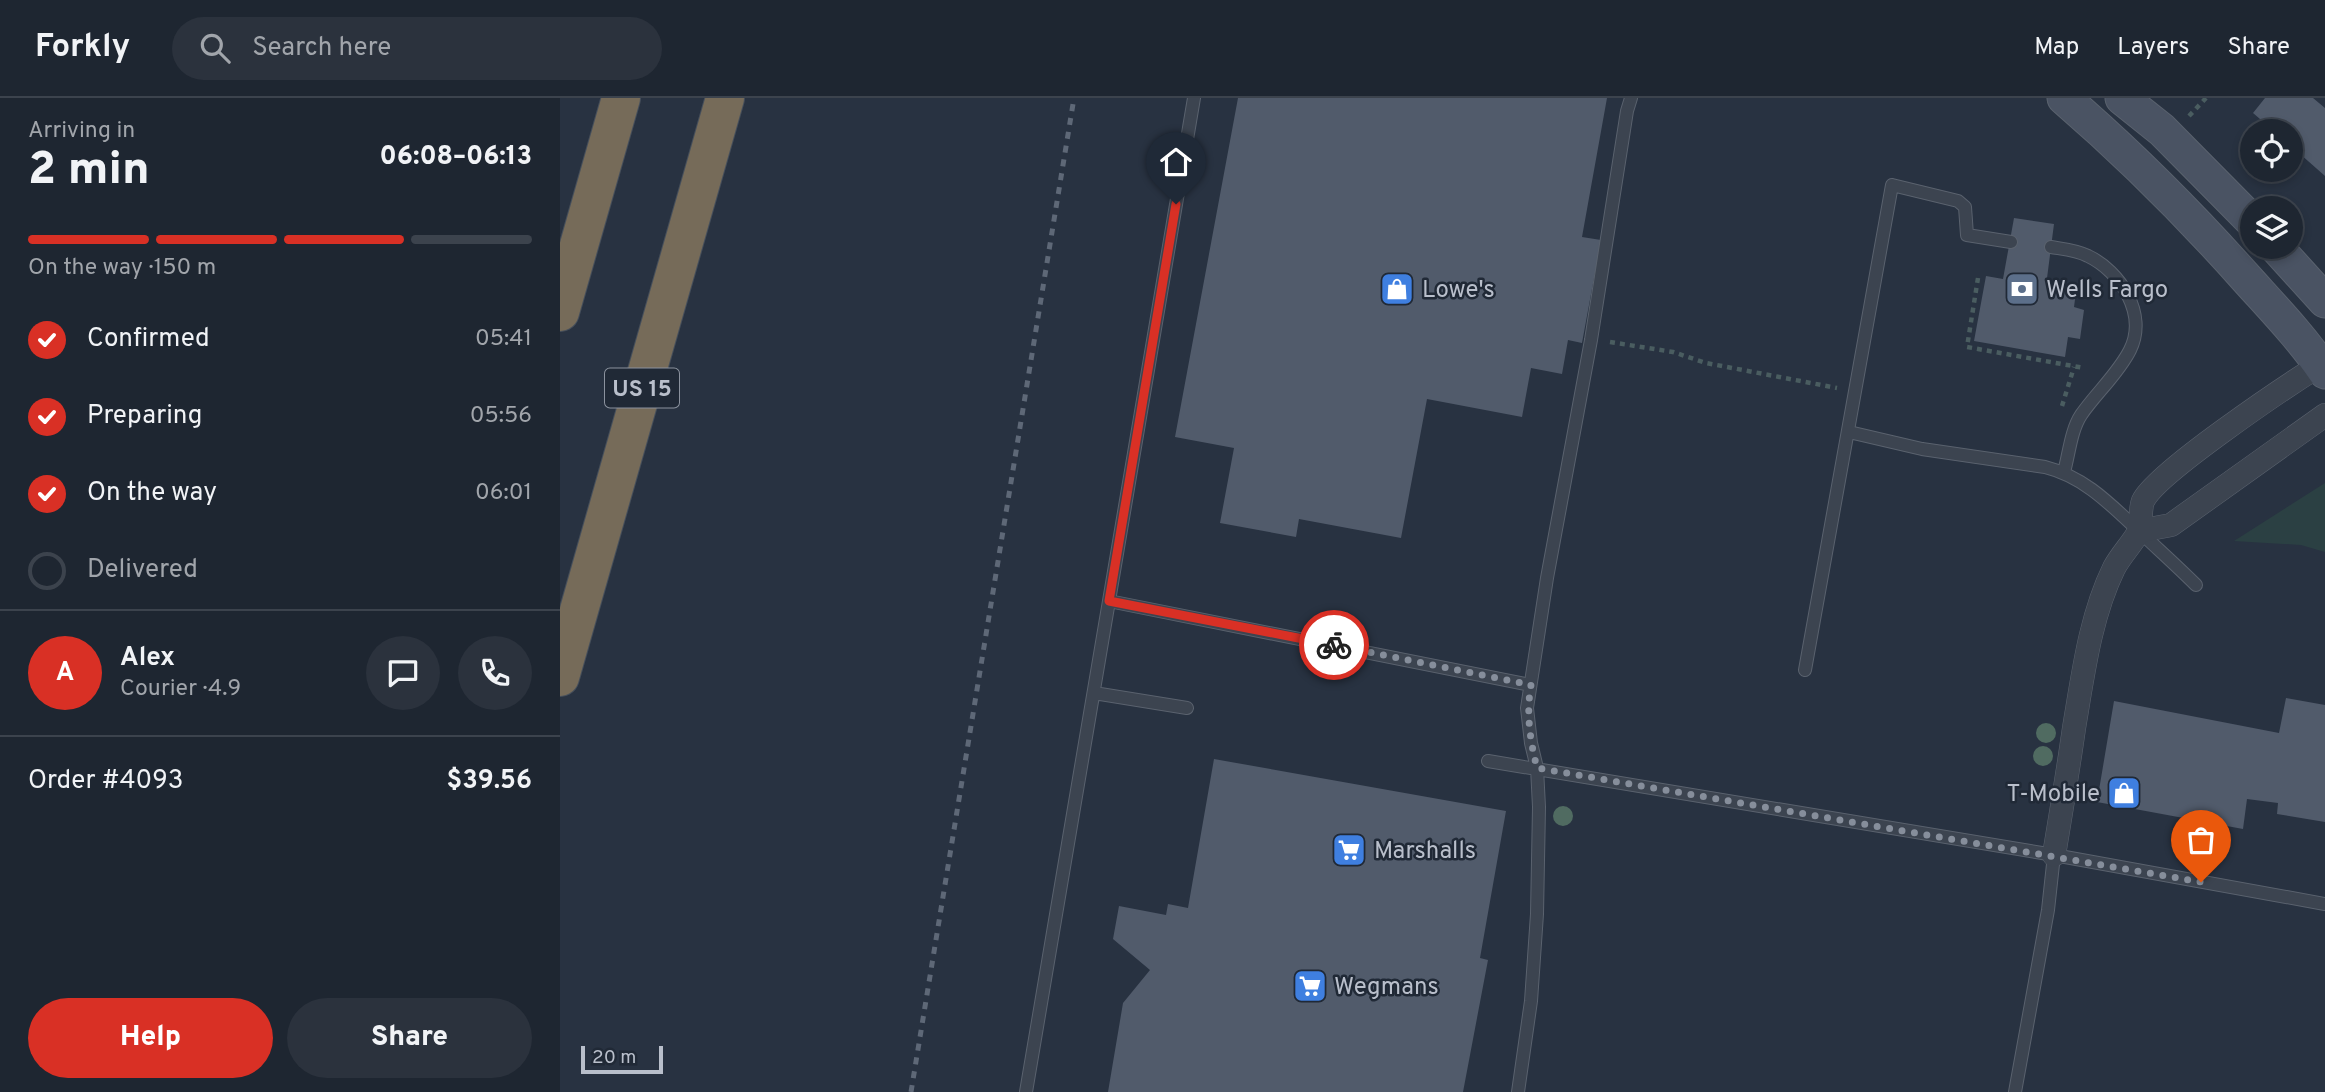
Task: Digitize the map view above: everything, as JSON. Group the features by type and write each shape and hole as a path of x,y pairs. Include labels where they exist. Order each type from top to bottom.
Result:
{"highway":[{"path":"560,312 621,98"},
{"name":"US 15","path":"560,677 725,98"}],"street":[{"path":"2054,855 2089,645 2113,570 2139,531 2143,501 2162,480 2290,384 2324,367 2164,190 2064,98"},
{"path":"2122,98 2162,130 2240,209"},
{"path":"2287,259 2325,301"},
{"path":"2139,531 2171,525 2325,415"}],"lane":[{"path":"1026,1092 1194,98"},
{"path":"1518,1092 1531,1001 1537,914 1539,807 1537,768 1527,708 1547,578 1591,340 1631,98"},
{"path":"1805,670 1892,185 1958,201 1965,207 1967,235 2011,242"},
{"path":"2051,247 2088,256 2105,267 2122,284 2132,302 2136,324 2131,348 2080,417 2064,472"},
{"path":"1849,432 1922,449 2064,472 2086,484 2196,585"},
{"path":"1109,601 1531,685"},
{"path":"1094,692 1187,708"},
{"path":"1489,761 2054,855 2325,904"},
{"path":"2015,1092 2048,910 2054,855"}],"path":[{"path":"2186,118 2206,98"},
{"path":"1979,278 1967,347 2084,369"}],"green space":[{"path":"2325,483 2325,552 2301,545 2234,541"}],"building":[{"name":"Lowe's","path":"1238,98 1607,98 1582,237 1601,240 1582,343 1568,340 1562,374 1531,368 1522,417 1427,399 1401,538 1299,519 1296,537 1220,523 1234,448 1175,437"},
{"path":"2265,98 2313,98 2325,108 2325,176 2303,157 2303,119 2260,119 2253,113"},
{"name":"Wells Fargo","path":"2014,218 2054,224 2046,286 2076,292 2074,307 2084,310 2080,339 2068,337 2065,357 1974,341 1986,276 2003,279"},
{"path":"2286,698 2325,705 2325,822 2277,814 2278,803 2247,799 2243,829 2097,802 2114,701 2279,733"},
{"path":"1214,759 1506,811 1480,958 1488,960 1463,1092 1108,1092 1123,1003 1150,970 1113,939 1119,906 1166,915 1168,904 1188,908"}],"railway":[{"path":"911,1092 1074,98"}],"way so far":[{"path":"1334,645 1531,685 1527,708 1537,768 2201,882"}],"place":[{"name":"Lowe's","path":"1397,289"},
{"name":"Wells Fargo","path":"2022,289"},
{"name":"T-Mobile","path":"2124,793"},
{"name":"Marshalls","path":"1349,850"},
{"name":"Wegmans","path":"1310,986"}],"route":[{"path":"1176,204 1109,601 1334,645"}]}
